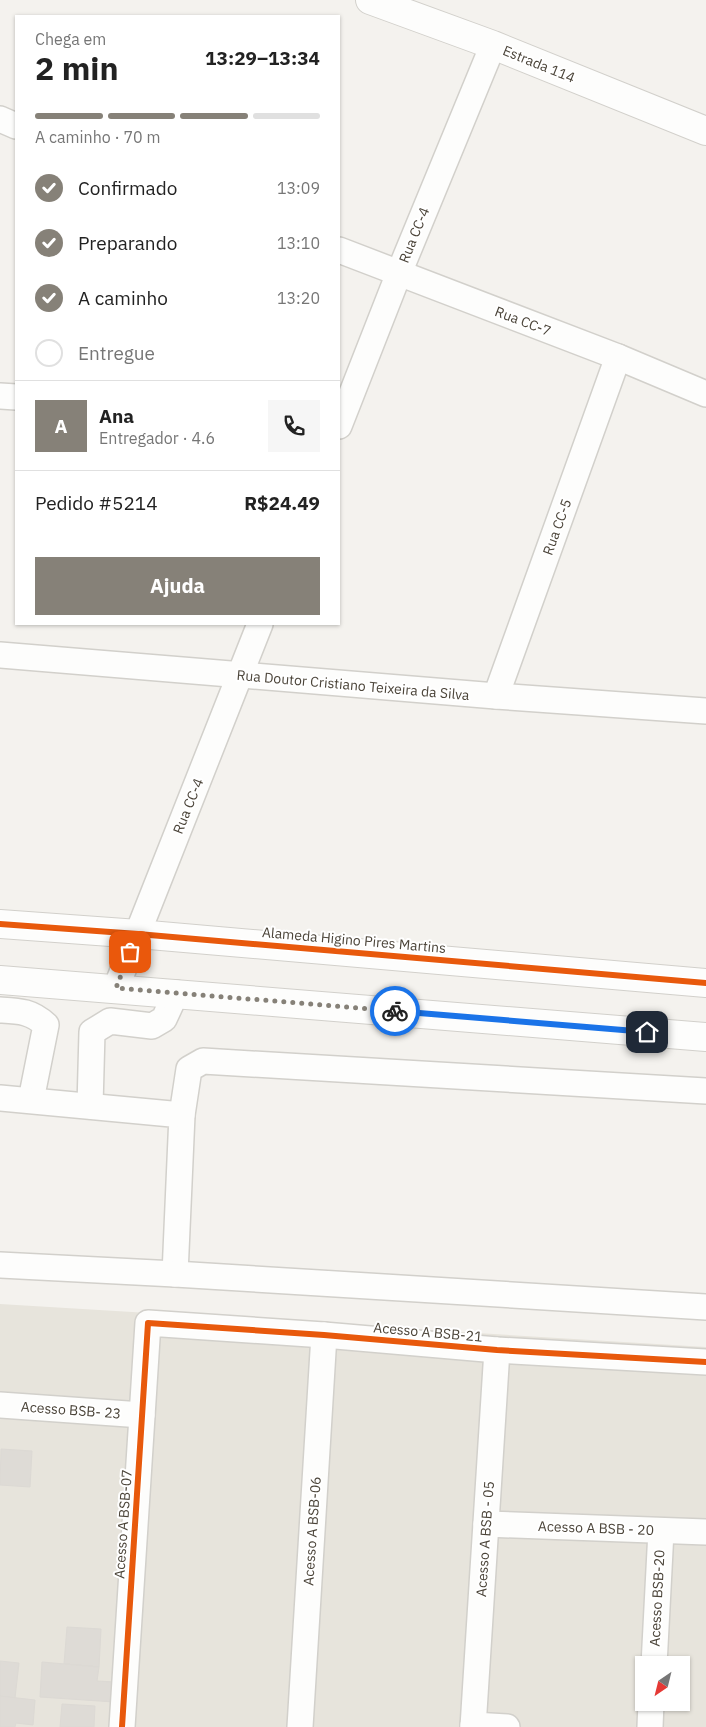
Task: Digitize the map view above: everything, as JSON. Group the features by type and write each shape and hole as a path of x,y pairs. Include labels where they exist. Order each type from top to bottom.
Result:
{"street":[{"name":"Estrada 114","path":"370,0 493,45 706,131"},
{"name":"Rua CC-4","path":"340,420 493,45"},
{"path":"0,120 15,126"},
{"name":"Rua CC-7","path":"340,250 618,357 706,394"},
{"name":"Rua CC-5","path":"496,696 618,357"},
{"path":"0,396 15,397"},
{"name":"Rua CC-4","path":"116,988 260,625"},
{"name":"Rua Doutor Cristiano Teixeira da Silva","path":"0,655 240,676 706,711"},
{"name":"Alameda Higino Pires Martins","path":"0,924 138,934 706,983"},
{"path":"0,980 706,1037"},
{"path":"90,1106 92,1032 110,1020 152,1026 164,1019 176,993"},
{"path":"0,1010 18,1011 37,1016 46,1025 31,1100"},
{"path":"175,1274 182,1115 189,1069 203,1061 706,1091"},
{"path":"0,1098 182,1115"},
{"path":"0,1264 706,1307"},
{"name":"Acesso A BSB-21","path":"148,1323 324,1335 497,1350 706,1362"},
{"name":"Acesso A BSB-07","path":"122,1727 148,1323"},
{"name":"Acesso A BSB-06","path":"300,1727 324,1335"},
{"name":"Acesso A BSB - 05","path":"473,1726 497,1350"},
{"name":"Acesso BSB- 23","path":"0,1405 142,1416"},
{"name":"Acesso A BSB - 20","path":"486,1524 706,1532"},
{"name":"Acesso BSB-20","path":"654,1656 661,1531"},
{"path":"650,1727 651,1711"},
{"path":"473,1726 507,1727"}],"shaded area":[{"path":"0,1304 706,1347 706,1727 0,1727"}],"building":[{"path":"1,1449 32,1451 30,1487 0,1485"},
{"path":"67,1627 101,1629 99,1667 64,1664"},
{"path":"0,1661 19,1663 15,1698 0,1696"},
{"path":"42,1662 99,1667 97,1681 115,1682 114,1702 40,1697"},
{"path":"0,1696 35,1700 33,1725 16,1723 15,1727 0,1727"},
{"path":"62,1704 95,1706 94,1727 60,1727"}],"cycle path":[{"path":"0,924 138,934 706,983"},
{"path":"122,1727 148,1323 324,1335 497,1350 706,1362"}],"way so far":[{"path":"130,952 116,988 395,1011"}],"route":[{"path":"395,1011 647,1032"}]}
